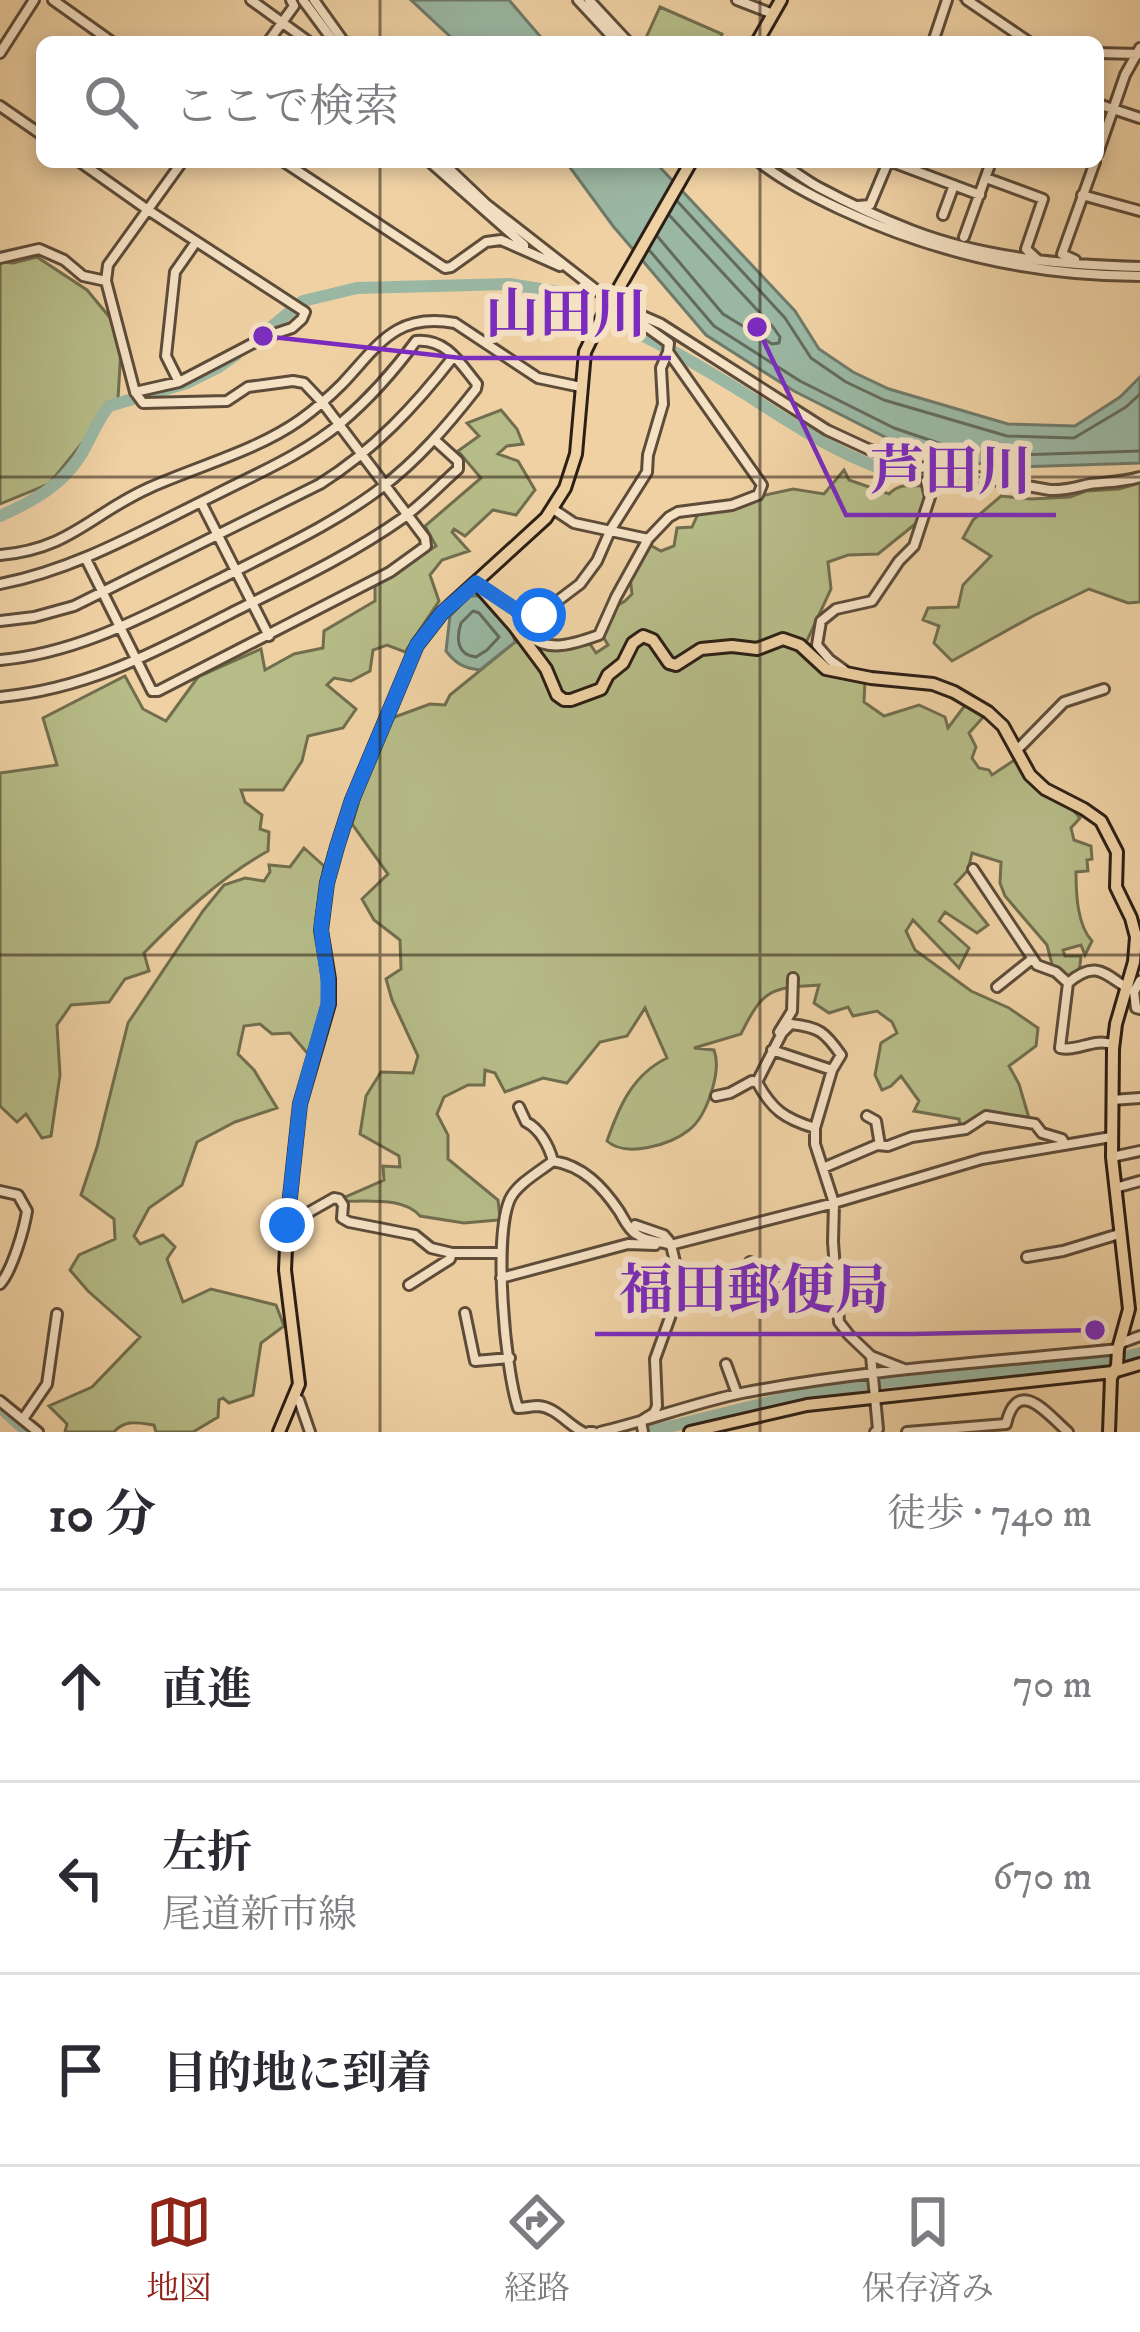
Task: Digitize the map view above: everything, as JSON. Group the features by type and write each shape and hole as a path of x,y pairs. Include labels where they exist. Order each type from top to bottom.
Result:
{"main road":[{"path":"760,36 781,0"},
{"path":"279,1432 299,1384 285,1270 300,1104 328,1004 321,929 327,883 352,800 417,645 442,613 546,518 565,488 576,454 585,352 688,168"},
{"path":"476,583 514,626 564,700 601,689 643,636 676,665 701,649 757,649 783,639 800,645 826,669 933,684 974,703 1003,726 1030,775 1045,789 1101,821 1117,852 1116,887 1138,938 1131,991 1116,1024 1110,1100 1129,1309 1111,1378 1108,1432"},
{"path":"690,1432 876,1396 1140,1364"}],"street":[{"path":"1,50 34,0"},
{"path":"53,0 104,36"},
{"path":"250,0 301,36"},
{"path":"272,36 294,6 291,0"},
{"path":"303,0 330,36"},
{"path":"314,0 340,36"},
{"path":"578,0 611,36"},
{"path":"591,0 622,36"},
{"path":"736,0 773,14"},
{"path":"935,36 947,0"},
{"path":"968,0 1017,36"},
{"path":"599,11 607,32"},
{"path":"1104,52 1138,54 1104,136"},
{"path":"0,106 36,131"},
{"path":"1104,106 1140,118"},
{"path":"88,168 304,312 292,328 179,382 135,392"},
{"path":"86,559 152,691 158,691 390,572 426,546 362,454 304,383 248,387 227,401 143,403 135,392 106,281 108,265 178,168"},
{"path":"293,168 445,268 486,242 501,239 568,266"},
{"path":"437,168 524,244 524,250"},
{"path":"449,168 499,214 637,314 826,430 868,449 929,469 1065,491 1140,477"},
{"path":"769,168 818,198 937,248 1053,270 1140,277"},
{"path":"788,168 856,206 943,240 1038,260 1140,267"},
{"path":"818,198 870,205 887,168"},
{"path":"907,168 980,195"},
{"path":"964,237 990,168"},
{"path":"1082,262 1062,254 1093,168"},
{"path":"986,178 1042,199 1026,249 1038,260"},
{"path":"943,215 954,185"},
{"path":"1082,195 1140,211"},
{"path":"179,382 166,356 175,272 196,242"},
{"path":"0,258 40,249 83,275 106,281"},
{"path":"476,583 521,613 539,615 580,584 597,561 647,472 663,404 661,368 669,343 637,320 637,314"},
{"path":"0,555 46,548 143,490 274,436 322,402 391,333 413,322 455,323 538,378 580,386"},
{"path":"0,584 86,559 280,462 339,425 385,382 416,341 430,340 449,350 477,384 436,440 342,516 120,628 50,653 0,660"},
{"path":"514,626 547,646 599,635 648,539 669,517 758,495 762,485 668,352"},
{"path":"0,621 54,612 104,593 320,484 350,466 402,420 454,356"},
{"path":"0,697 97,678 350,554 407,515 458,469 458,461 436,440"},
{"path":"847,673 817,645 821,621 836,609 872,601 914,546 930,497 929,469"},
{"path":"201,502 269,636"},
{"path":"553,508 574,523 648,539"},
{"path":"1016,751 1064,702 1104,689"},
{"path":"973,869 1032,959 1068,983"},
{"path":"997,987 1032,959"},
{"path":"1114,1045 1095,1042 1060,1048 1068,983 1092,969 1106,974 1131,991 1140,1010"},
{"path":"793,978 792,1011 770,1048 832,1070"},
{"path":"1131,991 1140,981"},
{"path":"758,1082 791,1024 826,1034 841,1054 815,1128 815,1144 834,1203 839,1322 872,1356 908,1371"},
{"path":"716,1096 758,1082"},
{"path":"758,1082 770,1106 815,1128"},
{"path":"1110,1100 1140,1098"},
{"path":"519,1108 550,1148 553,1161"},
{"path":"867,1116 876,1121 880,1145"},
{"path":"823,1168 880,1145 966,1129 986,1116 1035,1124 1042,1133 1065,1144"},
{"path":"500,1278 628,1244 670,1244 982,1159 1111,1137"},
{"path":"1112,1156 1140,1151"},
{"path":"670,1244 639,1237 603,1190 569,1164 553,1161 514,1192 508,1203 500,1278 518,1408 538,1406 591,1432 642,1427 737,1394 874,1372 1120,1346 1140,1336"},
{"path":"1115,1188 1140,1181"},
{"path":"0,1284 11,1269 27,1210 18,1195 2,1194"},
{"path":"287,1225 334,1198 343,1205 342,1218 349,1222 415,1235 431,1248 452,1253 502,1253"},
{"path":"635,1225 664,1235 681,1287 655,1359 657,1406 642,1427"},
{"path":"1028,1256 1119,1234"},
{"path":"409,1285 450,1259 452,1253"},
{"path":"751,1262 754,1288 762,1291 836,1280"},
{"path":"465,1313 476,1361 510,1358"},
{"path":"23,1419 47,1384 57,1314"},
{"path":"872,1356 878,1431"},
{"path":"726,1364 737,1394"},
{"path":"295,1397 310,1432"},
{"path":"0,1401 38,1432"},
{"path":"908,1432 1006,1424 1016,1404 1034,1401 1068,1432"},
{"path":"760,1415 760,1432"}],"green space":[{"path":"660,7 722,34 721,36 647,36"},
{"path":"37,257 87,290 122,332 118,399 49,484 0,504 0,262"},
{"path":"501,410 523,444 507,446 498,454 518,461 535,490 516,515 493,510 465,536 454,529 469,551 442,560 430,575 439,601 405,652 387,645 373,650 370,671 351,681 334,678 327,685 356,709 343,728 308,736 302,761 283,790 241,790 245,802 262,815 260,829 269,832 268,851 218,885 144,953 149,971 125,979 109,1002 71,1005 57,1025 60,1075 51,1136 42,1138 26,1114 17,1122 0,1106 0,773 57,765 43,718 125,676 143,709 166,721 198,677 261,649 265,670 294,654 323,648 324,631 375,601 375,586 436,546 425,526 481,478 458,451 479,436 467,423"},
{"path":"844,470 849,480 889,494 913,485 922,486 927,494 919,521 878,554 848,555 828,562 831,589 805,645 796,644 825,672 865,681 864,702 884,716 919,705 945,717 948,728 966,704 986,714 969,733 976,747 972,758 979,768 992,775 1016,759 1069,805 1080,818 1071,828 1074,840 1091,846 1088,871 1076,872 1076,880 1080,918 1092,941 1085,955 1081,945 1063,950 1065,956 1081,956 1079,974 1066,976 1053,968 1047,945 1005,896 1001,862 972,853 968,870 955,884 988,925 977,933 945,912 939,921 969,948 959,968 913,920 906,931 915,950 971,991 1038,1028 1036,1046 1009,1066 1029,1118 989,1113 960,1127 959,1119 914,1111 919,1101 901,1076 882,1090 875,1075 881,1043 897,1033 892,1022 877,1011 853,1016 848,1007 829,1013 814,1003 819,985 789,988 762,1000 741,1034 694,1048 714,1050 714,1081 696,1123 671,1140 636,1149 607,1141 636,1083 667,1058 645,1008 627,1036 600,1042 567,1083 543,1078 505,1092 495,1073 485,1070 484,1085 468,1085 444,1097 437,1114 448,1135 448,1159 498,1200 498,1220 464,1223 420,1216 396,1203 346,1201 345,1197 384,1180 383,1166 400,1167 399,1156 360,1134 366,1096 381,1072 413,1073 418,1056 386,979 401,969 400,940 374,920 362,899 388,874 352,824 392,718 430,704 445,705 450,695 515,642 557,649 590,644 596,653 608,645 601,633 613,608 632,594 630,577 648,544 661,551 674,546 677,528 692,527 705,508 793,489 824,494"},
{"path":"1140,483 1140,602 1128,603 1089,589 952,661 934,643 939,626 923,620 928,608 958,607 963,585 991,556 963,538 973,520 1001,496 1070,497"},
{"path":"304,848 324,866 316,918 323,988 321,1022 309,1055 290,1033 272,1034 260,1024 244,1026 238,1054 254,1070 277,1108 197,1142 182,1185 149,1208 134,1236 140,1244 163,1235 175,1247 167,1259 183,1302 211,1289 276,1305 284,1326 261,1343 253,1395 229,1403 219,1400 218,1417 193,1432 156,1432 154,1425 132,1423 114,1432 65,1432 67,1424 49,1406 92,1387 140,1337 70,1270 79,1255 115,1239 114,1219 81,1195 128,1023 224,885 245,878 264,881 269,865 290,867"}],"water":[{"path":"411,0 509,0 540,36 450,36"},
{"path":"570,168 661,168 795,311 819,349 889,389 1008,424 1075,426 1120,397 1140,377 1140,463 1017,467 953,461 889,439 794,391 706,335"},
{"path":"470,596 479,596 512,632 515,642 480,670 461,665 446,651 450,616"}],"waterway":[{"path":"960,0 1011,36"},
{"path":"253,342 303,301 357,288 509,284 572,294"},
{"path":"625,327 847,454 889,472 912,478 917,474"},
{"path":"0,516 63,477 109,406 187,383 237,354"},
{"path":"648,1432 790,1397 872,1383 1105,1362 1140,1353"},
{"path":"0,1407 27,1432"}],"place":[{"name":"芦田川","path":"757,327"},
{"name":"山田川","path":"263,336"},
{"name":"福田郵便局","path":"1095,1330"}],"route":[{"path":"287,1225 300,1104 328,1004 322,912 352,800 417,645 442,613 476,583 521,613 539,615"}]}
